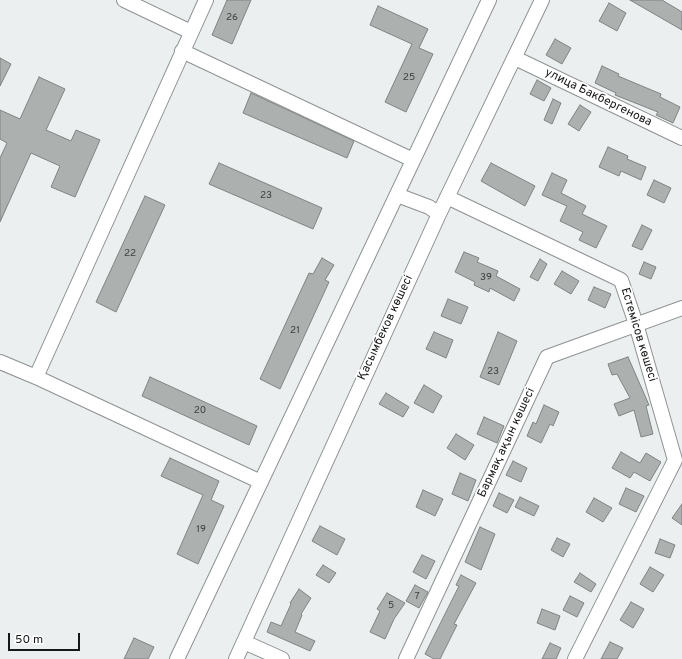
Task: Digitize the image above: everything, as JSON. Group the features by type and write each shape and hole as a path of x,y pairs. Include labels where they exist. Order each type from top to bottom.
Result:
{"street":[{"path":"124,0 191,32"},
{"path":"36,377 206,0"},
{"path":"177,659 489,0"},
{"name":"Қасымбеков көшесі","path":"236,659 439,214 542,0"},
{"path":"182,52 413,160"},
{"name":"улица Бакбергенова","path":"515,58 682,138"},
{"path":"397,195 429,207 439,214"},
{"name":"Естемісов көшесі","path":"447,197 621,280 679,462 574,659"},
{"name":"Бармақ ақын көшесі","path":"406,659 547,357 682,308"},
{"path":"0,362 36,377 261,482"},
{"path":"244,642 282,659"}],"building":[{"path":"227,0 251,0 232,44 212,35"},
{"path":"630,0 662,0 682,12 682,30"},
{"path":"609,3 626,13 617,31 599,21"},
{"path":"378,6 428,29 419,48 433,54 406,112 385,102 412,44 370,25"},
{"path":"555,39 571,48 562,64 546,55"},
{"path":"0,58 11,64 0,86"},
{"path":"602,66 619,74 618,76 661,94 660,97 680,107 673,123 656,115 658,112 615,95 616,93 595,83"},
{"path":"39,77 65,89 46,130 71,141 76,130 100,140 75,197 51,187 60,166 31,153 0,222 0,158 7,143 0,139 0,110 20,119"},
{"path":"537,80 551,88 544,101 530,94"},
{"path":"251,93 354,141 347,158 243,113"},
{"path":"553,99 561,103 552,124 544,120"},
{"path":"580,105 591,112 579,131 568,124"},
{"path":"608,147 628,156 627,159 646,167 641,180 621,171 619,176 599,167"},
{"path":"219,163 322,208 313,229 209,184"},
{"path":"491,163 535,186 525,206 481,181"},
{"path":"552,173 567,180 561,193 586,206 582,214 607,226 596,248 579,240 583,232 560,221 567,206 542,195"},
{"path":"654,180 671,188 664,203 647,195"},
{"path":"145,196 165,205 116,312 96,302"},
{"path":"642,225 652,230 642,250 632,246"},
{"path":"464,252 479,258 477,262 498,271 496,276 520,289 514,301 490,288 489,292 474,285 475,282 455,272"},
{"path":"322,258 334,265 325,280 329,282 280,389 260,379 309,273 313,274"},
{"path":"540,259 547,264 538,281 530,277"},
{"path":"644,262 656,267 651,279 639,274"},
{"path":"562,271 579,281 571,294 554,284"},
{"path":"594,287 611,294 605,308 588,300"},
{"path":"448,299 468,307 461,324 441,316"},
{"path":"434,332 453,340 446,358 426,349"},
{"path":"498,332 517,341 499,385 480,377"},
{"path":"628,357 649,405 646,406 653,434 641,437 634,410 619,416 614,404 630,398 617,374 612,375 608,364"},
{"path":"150,377 257,426 249,445 142,396"},
{"path":"424,385 442,396 433,413 414,403"},
{"path":"386,393 409,407 403,417 379,404"},
{"path":"544,405 559,412 553,426 550,424 541,443 527,436 533,422 536,424"},
{"path":"484,417 504,426 497,443 477,434"},
{"path":"456,434 474,445 465,460 447,448"},
{"path":"621,452 640,463 646,453 661,462 650,481 634,472 630,478 612,468"},
{"path":"170,458 219,481 211,500 224,506 198,564 177,554 203,495 161,476"},
{"path":"513,461 527,468 521,482 506,475"},
{"path":"460,473 476,480 468,501 452,494"},
{"path":"626,488 644,496 636,512 619,504"},
{"path":"423,490 443,499 435,516 416,507"},
{"path":"499,493 514,500 507,513 493,506"},
{"path":"520,497 539,506 534,516 515,507"},
{"path":"594,498 612,508 603,522 586,512"},
{"path":"682,504 682,525 672,518"},
{"path":"320,526 345,539 337,555 312,541"},
{"path":"480,527 495,534 481,570 465,562"},
{"path":"557,538 570,544 563,557 551,550"},
{"path":"660,539 675,545 670,558 655,553"},
{"path":"422,555 435,561 426,579 413,572"},
{"path":"323,565 336,573 329,583 316,575"},
{"path":"650,567 664,575 653,592 640,584"},
{"path":"580,573 596,584 591,592 574,582"},
{"path":"461,575 476,583 454,624 457,625 440,659 434,659 425,654 459,586 456,585"},
{"path":"415,585 428,592 419,608 406,601"},
{"path":"299,589 311,598 301,614 302,615 295,632 315,641 310,651 267,632 271,622 281,626 291,604 290,603"},
{"path":"387,593 405,603 394,619 385,639 370,632 380,611 377,609"},
{"path":"570,596 584,603 577,617 563,610"},
{"path":"631,602 644,609 633,628 620,620"},
{"path":"542,609 560,616 555,630 537,623"},
{"path":"134,638 154,647 148,659 124,659"},
{"path":"610,642 623,648 617,659 601,659"},
{"path":"550,643 561,648 556,659 542,659"}]}
